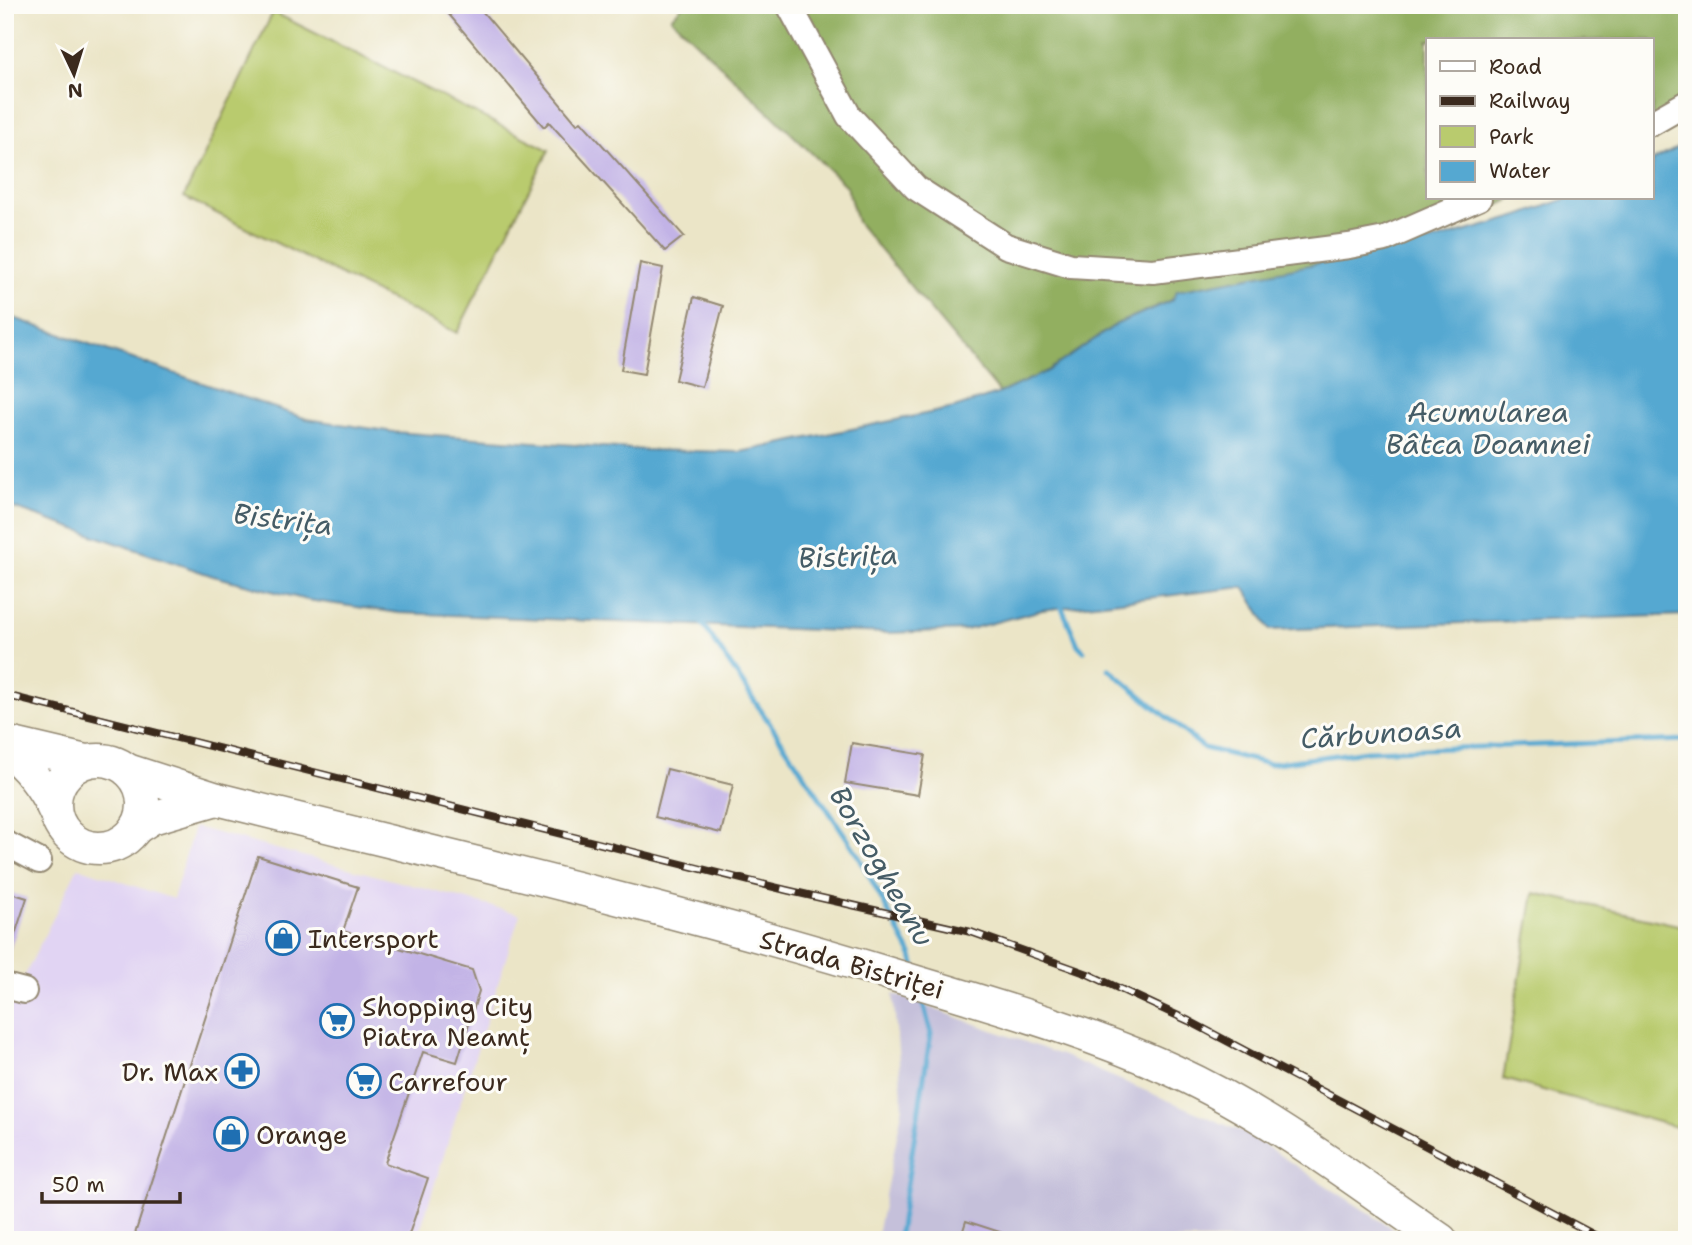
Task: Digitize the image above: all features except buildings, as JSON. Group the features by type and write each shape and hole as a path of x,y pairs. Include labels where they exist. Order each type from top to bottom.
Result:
{"main road":[{"path":"5,742 86,761 107,761 127,770 141,791 143,803 136,828"},
{"path":"5,749 19,760 44,788 67,835 80,844 94,848 119,843 152,818 217,799"},
{"path":"55,812 58,786 64,775 86,761"},
{"name":"Strada Bistriței","path":"127,770 217,799 725,927 878,970 1105,1043 1224,1095 1296,1139 1441,1240"}],"street":[{"path":"789,5 849,116 916,188 1006,246 1071,267 1153,271 1305,253 1385,239 1474,200"},
{"path":"1654,122 1687,103"},
{"path":"5,843 39,861"}],"shaded area":[{"path":"194,827 520,914 417,1240 5,1240 5,1016 78,867 173,899"},
{"path":"893,994 1064,1056 1247,1134 1410,1240 876,1240 903,1106"}],"green space":[{"path":"683,5 1687,5 1687,119 1654,134 1654,38 1426,38 1426,200 1510,200 1394,253 1171,300 1117,324 1048,371 1000,393 857,222 847,187 671,18"},
{"path":"273,12 549,150 457,333 184,197"},
{"path":"1534,893 1687,927 1687,1130 1503,1079"}],"water":[{"path":"1687,143 1687,615 1270,630 1244,587 1042,610 966,630 888,633 399,613 307,600 213,576 5,505 5,315 307,419 394,432 645,450 740,452 954,408 1000,393 1048,371 1117,324 1172,300 1177,291 1432,241 1519,216 1563,200 1654,200 1654,160"}],"waterway":[{"path":"1059,601 1078,645 1084,651"},
{"name":"Borzogheanu","path":"700,620 857,853 912,956 916,972"},
{"name":"Cărbunoasa","path":"1109,669 1204,748 1269,764 1366,751 1687,740"},
{"name":"Borzogheanu","path":"898,1240 931,1033 921,995"}],"railway":[{"path":"5,695 786,890 971,932 1088,974 1189,1021 1604,1240"}],"place":[{"name":"Intersport","path":"283,938"},
{"name":"Shopping City Piatra Neamț","path":"337,1021"},
{"name":"Dr. Max","path":"242,1071"},
{"name":"Carrefour","path":"364,1081"},
{"name":"Orange","path":"231,1134"}],"water label":[{"name":"Acumularea Bâtca Doamnei","path":"1488,428"},
{"name":"Bistrița","path":"283,519"},
{"name":"Bistrița","path":"848,556"}]}
